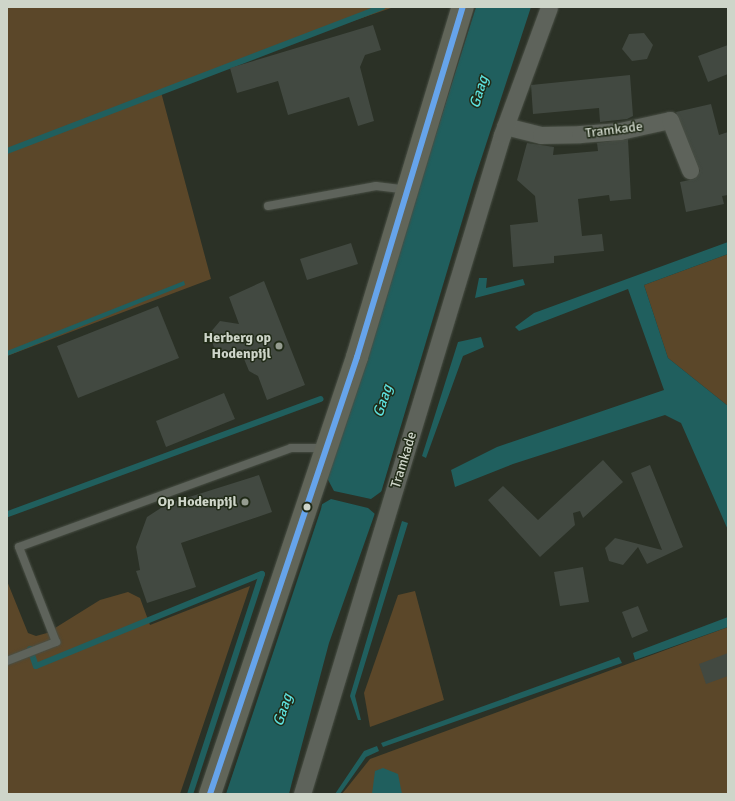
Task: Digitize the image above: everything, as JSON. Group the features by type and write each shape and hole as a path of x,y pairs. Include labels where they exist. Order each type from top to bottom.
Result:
{"main road":[{"path":"210,794 326,448 410,190 463,7"}],"street":[{"name":"Tramkade","path":"302,794 505,126 549,7"},
{"name":"Tramkade","path":"505,126 541,135 580,134 620,131 670,120 690,170"}],"lane":[{"path":"268,206 376,186 410,190"},
{"path":"7,661 56,642 19,547 291,448 326,448"}],"shaded area":[{"path":"7,7 394,7 253,55 161,92 211,279 7,356"},
{"path":"728,254 728,406 668,358 644,285"},
{"path":"7,581 28,633 36,636 47,633 100,600 128,592 140,598 150,625 250,586 180,794 8,794"},
{"path":"415,591 444,700 370,727 364,693 398,595"},
{"path":"728,627 728,794 342,794 370,759"}],"water":[{"name":"Gaag","path":"476,7 531,7 474,181 374,516 329,643 289,794 226,794 321,509 328,476"},
{"path":"728,242 728,254 644,285 668,358 728,406 728,530 681,423 665,415 513,464 455,487 451,470 497,447 664,390 628,289 519,331 515,327 534,313"},
{"path":"479,278 487,278 486,288 523,279 525,285 475,298"},
{"path":"184,281 185,285 7,356 7,351"},
{"path":"481,337 484,347 463,356 426,458 422,456 458,342"},
{"path":"402,521 408,523 355,696 361,720 358,720 350,696"},
{"path":"728,617 728,627 635,660 633,653"},
{"path":"619,657 622,663 383,747 381,743"},
{"path":"377,746 379,751 366,757 340,794 335,794 364,751"},
{"path":"383,768 398,774 402,794 372,794 375,771"}],"pier":[{"path":"326,476 334,491 371,499 382,491 375,514 368,508 331,499 319,506"}],"building":[{"path":"373,25 381,50 365,55 360,67 374,121 358,126 349,97 288,115 278,81 237,93 230,68"},
{"path":"644,33 653,45 647,59 632,61 622,49 629,34"},
{"path":"728,45 728,74 708,82 698,56"},
{"path":"630,75 633,116 627,119 600,122 599,108 533,114 531,85"},
{"path":"711,104 719,135 728,132 728,195 722,196 724,204 686,212 680,182 694,179 700,171 676,112"},
{"path":"628,139 631,199 610,201 609,195 578,199 582,236 602,234 604,251 554,256 554,263 513,267 510,225 538,222 535,196 517,180 527,143 554,147 553,155 598,151 597,143"},
{"path":"351,243 358,264 307,280 300,259"},
{"path":"264,281 305,385 267,400 258,376 249,371 242,354 215,350 209,334 220,321 239,324 229,297"},
{"path":"158,306 179,358 78,398 57,346"},
{"path":"224,393 235,419 166,447 156,421"},
{"path":"603,460 623,482 583,518 580,511 573,513 575,525 540,557 488,500 503,486 538,520"},
{"path":"650,465 683,547 647,564 638,547 623,565 609,561 605,548 615,538 662,550 631,473"},
{"name":"Op Hodenpijl","path":"259,475 272,512 181,543 196,587 147,603 136,571 140,570 136,547 147,517 167,504"},
{"path":"583,567 589,602 560,606 554,572"},
{"path":"638,606 648,631 632,638 622,612"},
{"path":"728,653 728,676 706,684 699,664"}],"waterway":[{"path":"7,151 382,7"},
{"path":"8,514 320,399"},
{"path":"30,649 36,666 262,574 190,794"}],"transit line":[{"path":"210,794 357,357 463,7"}],"place":[{"name":"Herberg op Hodenpijl","path":"279,346"},
{"name":"Op Hodenpijl","path":"245,502"}]}
